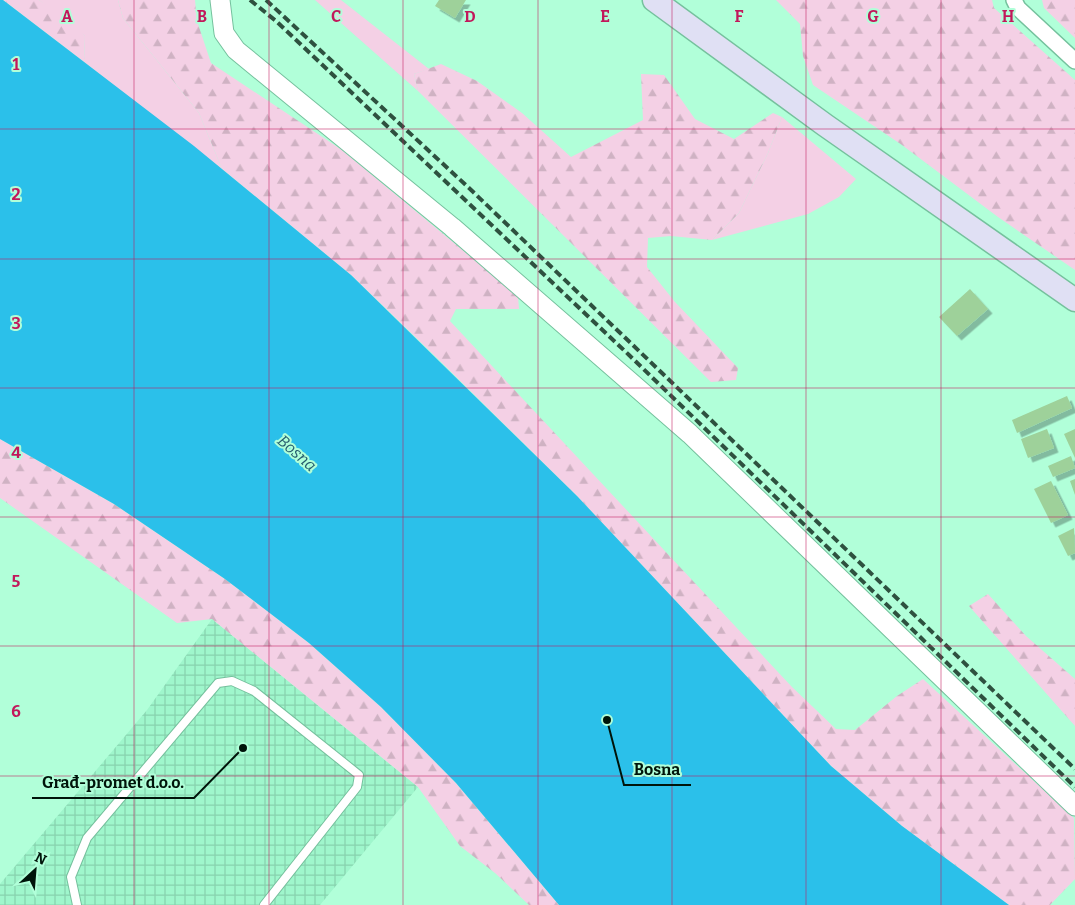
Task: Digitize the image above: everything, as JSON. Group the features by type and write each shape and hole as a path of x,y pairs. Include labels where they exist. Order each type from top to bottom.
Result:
{"main road":[{"path":"654,0 788,98 1075,300"}],"street":[{"path":"220,0 220,13 224,32 236,50 452,227 690,434 1075,806"},
{"path":"1014,0 1018,8 1075,61"}],"lane":[{"path":"77,905 71,877 87,838 218,683 232,681 254,691 359,775 358,787 264,905"}],"shaded area":[{"path":"212,619 418,787 320,905 0,905 0,884 147,710"}],"green space":[{"path":"3,0 39,0 67,18 85,36 84,62"},
{"path":"39,0 118,0 123,18 199,113 222,169 84,62 85,36"},
{"path":"118,0 195,0 197,21 211,63 342,150 518,296 519,309 456,309 450,321 792,687 836,729 855,730 897,696 923,679 1074,818 1075,879 1050,905 1009,905 902,826 831,766 577,496 436,357 351,275 222,169 199,113 123,18"},
{"path":"315,0 341,0 429,69 414,74 418,91"},
{"path":"776,0 992,0 994,8 1075,80 1075,270 998,217 902,145 813,85 803,56 800,24"},
{"path":"1042,0 1075,0 1075,38 1044,8"},
{"path":"441,64 477,81 522,113 571,157 643,120 641,74 664,75 695,119 734,139 773,113 782,117 768,153 739,213 712,240 671,236 648,238 647,267 675,302 738,368 736,380 711,382 418,91 414,74"},
{"path":"782,117 856,179 839,197 808,214 712,240 739,213 768,153"},
{"path":"0,439 114,504 225,579 309,643 381,707 456,783 559,905 529,905 495,873 460,846 418,787 212,619 177,623 0,498"},
{"path":"988,594 1026,636 1075,679 1075,726 969,606"}],"water":[{"path":"0,0 3,0 194,146 351,275 577,496 831,766 902,826 1009,905 559,905 456,783 381,707 309,643 225,579 114,504 0,439"}],"building":[{"path":"439,0 466,0 455,18 435,6"},
{"path":"970,289 988,309 957,336 939,317"},
{"path":"1067,396 1072,408 1017,433 1012,420"},
{"path":"1047,429 1054,448 1028,458 1021,439"},
{"path":"1075,429 1075,458 1064,434"},
{"path":"1071,456 1075,468 1053,477 1048,466"},
{"path":"1075,479 1075,495 1070,481"},
{"path":"1051,481 1068,515 1051,523 1034,489"},
{"path":"1074,528 1075,553 1068,556 1058,536"}],"railway":[{"path":"250,0 276,21 629,355 1075,787"},
{"path":"266,0 469,188 1075,769"}],"place":[{"name":"Bosna","path":"607,720"},
{"name":"Građ-promet d.o.o.","path":"243,748"}]}
